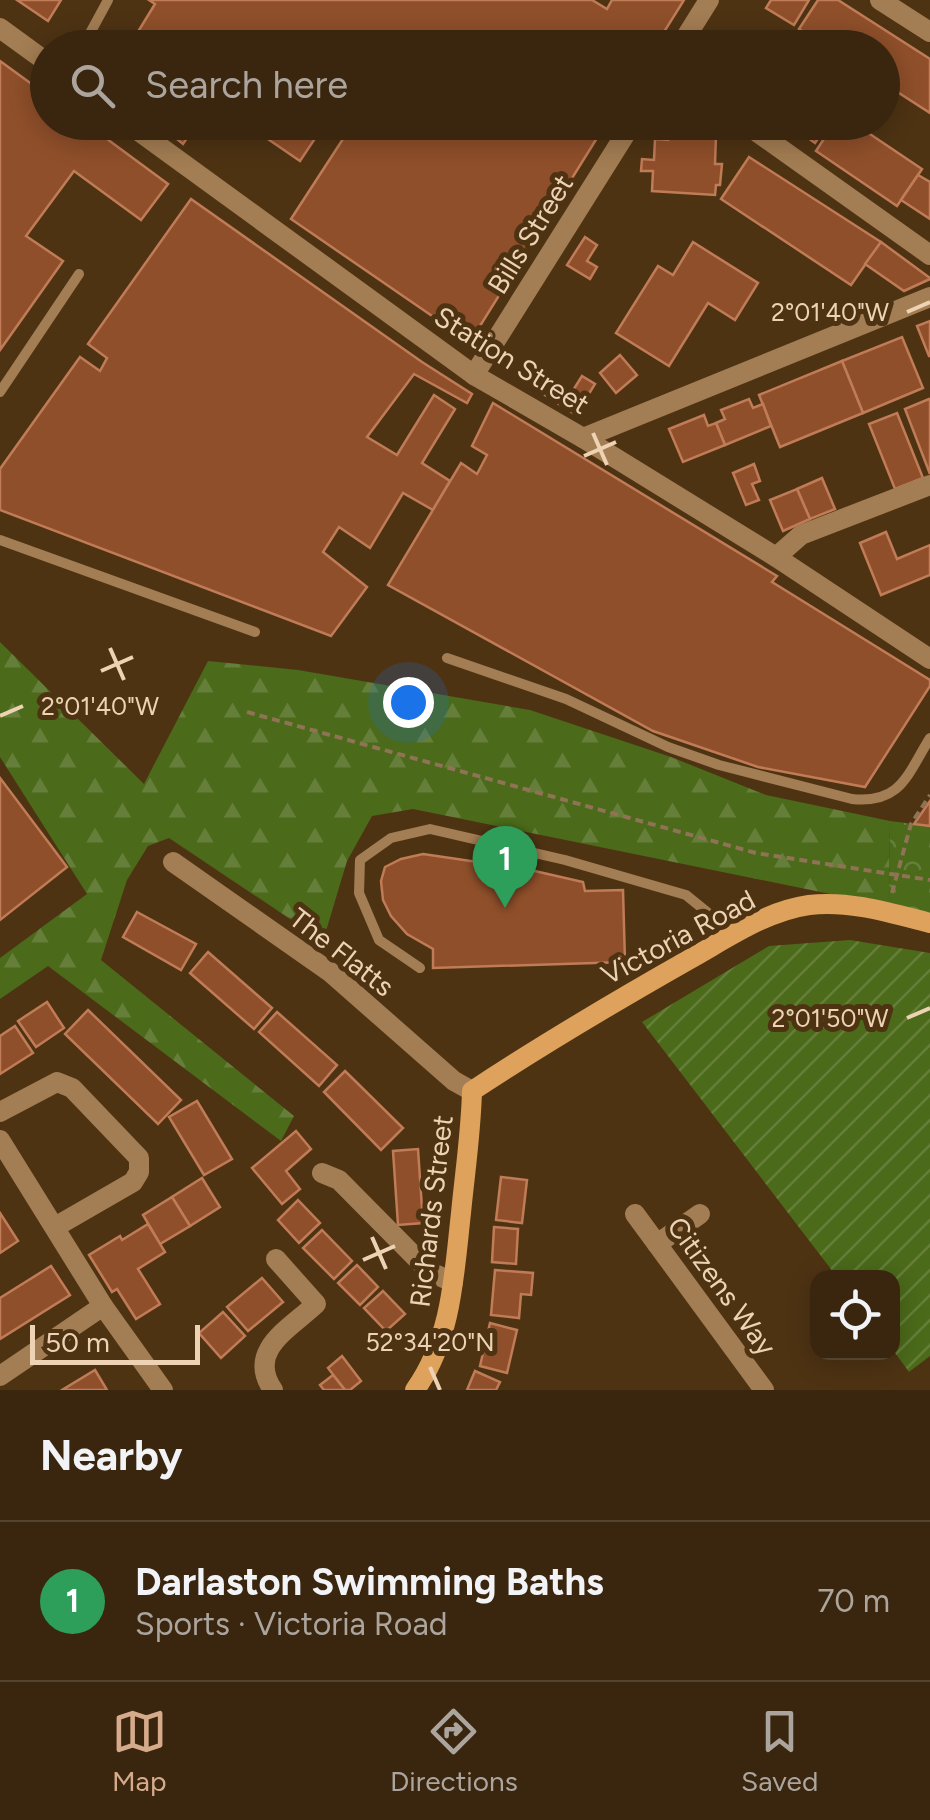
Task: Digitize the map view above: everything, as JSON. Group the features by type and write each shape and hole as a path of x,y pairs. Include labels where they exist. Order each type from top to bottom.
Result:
{"street":[{"path":"691,30 709,0"},
{"path":"880,0 930,32"},
{"path":"0,28 30,50"},
{"name":"Station Street","path":"151,140 474,375 584,438 930,660"},
{"name":"Bills Street","path":"474,375 621,140"},
{"path":"767,140 930,255"},
{"path":"584,438 930,297"},
{"path":"776,558 800,536 930,484"},
{"name":"The Flatts","path":"173,862 330,972 454,1082 472,1090"},
{"name":"Victoria Road","path":"472,1090 565,1031 769,917 804,906 828,904 930,922"},
{"path":"0,1112 57,1082 72,1088 139,1158 133,1182 55,1227"},
{"name":"Richards Street","path":"415,1390 429,1371 444,1332 453,1282 472,1090"},
{"path":"0,1140 104,1306 163,1390"},
{"path":"322,1172 338,1180 430,1272 453,1282"},
{"name":"Citizens Way","path":"635,1214 764,1390"},
{"path":"657,1244 700,1214"},
{"path":"273,1390 264,1378 266,1352 316,1304 276,1259"},
{"path":"0,1376 104,1306"}],"lane":[{"path":"92,30 108,0"},
{"path":"0,392 80,274"},
{"path":"0,540 255,632"},
{"path":"447,658 566,699 668,746 719,764 852,799 874,801 889,796 900,787 930,738"},
{"path":"420,968 379,940 359,893 360,860 391,838 430,829 565,860 686,895 734,934"}],"path":[{"path":"246,712 756,853 930,880"},
{"path":"887,912 911,824 930,795"}],"green space":[{"path":"0,642 144,784 208,661 298,670 530,710 671,757 766,795 890,821 889,906 413,809 372,816 347,861 323,941 169,838 148,846 127,880 101,960 294,1116 281,1141 48,966 0,999 0,958 87,894 0,757"},
{"path":"890,821 930,826 930,915 889,906"},
{"path":"850,940 930,953 930,1356 909,1372 900,1360 900,1270 832,1270 642,1022 769,946"}],"building":[{"path":"17,0 61,0 48,21"},
{"path":"149,0 592,0 607,9 612,0 684,0 665,30 139,30 155,4"},
{"path":"771,0 809,0 794,25 766,8"},
{"path":"818,0 838,0 885,30 801,30"},
{"path":"900,40 930,59 930,113 900,94"},
{"path":"0,61 30,83 30,140 108,140 168,184 141,220 74,171 26,236 63,261 0,350"},
{"path":"269,140 314,140 300,161"},
{"path":"342,140 596,140 470,342 291,219"},
{"path":"655,140 716,140 715,164 722,164 720,185 716,185 715,195 652,191 653,171 641,171 642,159 654,160"},
{"path":"823,140 879,140 922,169 897,206 816,151"},
{"path":"749,157 881,242 851,285 721,199"},
{"path":"918,175 930,182 930,219 901,200"},
{"path":"191,199 472,394 467,403 414,374 367,437 397,455 434,395 455,409 422,463 450,481 433,510 403,493 370,548 339,527 323,552 367,587 331,636 0,510 0,469 80,357 100,371 107,358 88,344"},
{"path":"585,237 597,245 587,261 597,267 590,279 567,265"},
{"path":"693,242 758,283 735,320 708,303 669,366 616,333 658,266 673,275"},
{"path":"881,242 930,279 904,291 865,264"},
{"path":"930,321 930,356 929,356 917,326"},
{"path":"902,337 923,388 863,413 842,361"},
{"path":"620,355 637,375 616,393 600,373"},
{"path":"842,361 863,413 780,447 759,395"},
{"path":"582,376 595,384 576,415 545,395 553,380 572,392"},
{"path":"749,399 753,408 763,404 771,426 725,445 716,423 725,419 721,410"},
{"path":"930,400 930,474 905,409"},
{"path":"493,403 777,576 772,582 930,680 930,686 865,787 758,767 653,731 388,585 461,463 477,474 487,455 472,446"},
{"path":"897,413 923,478 895,489 869,424"},
{"path":"704,415 708,426 716,423 725,445 683,462 669,429"},
{"path":"754,464 760,481 752,484 759,500 746,505 733,473"},
{"path":"822,478 835,509 810,519 797,489"},
{"path":"797,489 810,519 783,531 770,500"},
{"path":"886,532 897,559 930,545 930,575 881,595 860,543"},
{"path":"0,778 67,867 0,920"},
{"path":"930,801 930,826 914,824"},
{"path":"423,854 583,882 585,891 623,890 625,962 433,968 433,949 407,934 391,916 383,900 381,881 385,867"},
{"path":"137,912 196,944 181,970 123,937"},
{"path":"208,952 272,1008 254,1029 190,973"},
{"path":"47,1002 64,1028 36,1047 18,1021"},
{"path":"88,1010 181,1100 158,1124 65,1034"},
{"path":"277,1012 337,1065 319,1086 259,1032"},
{"path":"15,1026 33,1053 0,1074 0,1036"},
{"path":"345,1071 403,1128 381,1150 324,1092"},
{"path":"197,1101 232,1159 204,1175 169,1117"},
{"path":"296,1131 311,1149 286,1171 300,1189 282,1204 252,1168"},
{"path":"418,1149 423,1223 398,1225 393,1151"},
{"path":"501,1177 527,1180 522,1223 496,1220"},
{"path":"202,1178 220,1207 190,1226 172,1197"},
{"path":"172,1197 190,1226 160,1244 143,1215"},
{"path":"298,1200 320,1223 299,1243 278,1220"},
{"path":"0,1213 18,1241 0,1253"},
{"path":"148,1224 165,1252 138,1269 160,1304 136,1319 117,1289 112,1292 89,1255"},
{"path":"494,1227 518,1229 516,1264 492,1262"},
{"path":"322,1230 352,1261 334,1279 303,1248"},
{"path":"357,1265 378,1287 360,1305 338,1283"},
{"path":"51,1266 70,1295 0,1339 0,1298"},
{"path":"495,1270 533,1273 531,1295 521,1294 519,1318 491,1315"},
{"path":"262,1278 283,1302 248,1331 227,1307"},
{"path":"383,1291 405,1314 386,1331 364,1308"},
{"path":"223,1312 245,1336 221,1358 199,1333"},
{"path":"490,1323 517,1330 507,1373 480,1366"},
{"path":"342,1356 361,1381 350,1390 345,1390 328,1368"},
{"path":"95,1370 107,1390 62,1390"},
{"path":"475,1371 500,1382 496,1390 467,1390"},
{"path":"333,1375 345,1390 324,1390 320,1385"}],"place":[{"name":"Darlaston Swimming Baths","path":"505,908"}]}
